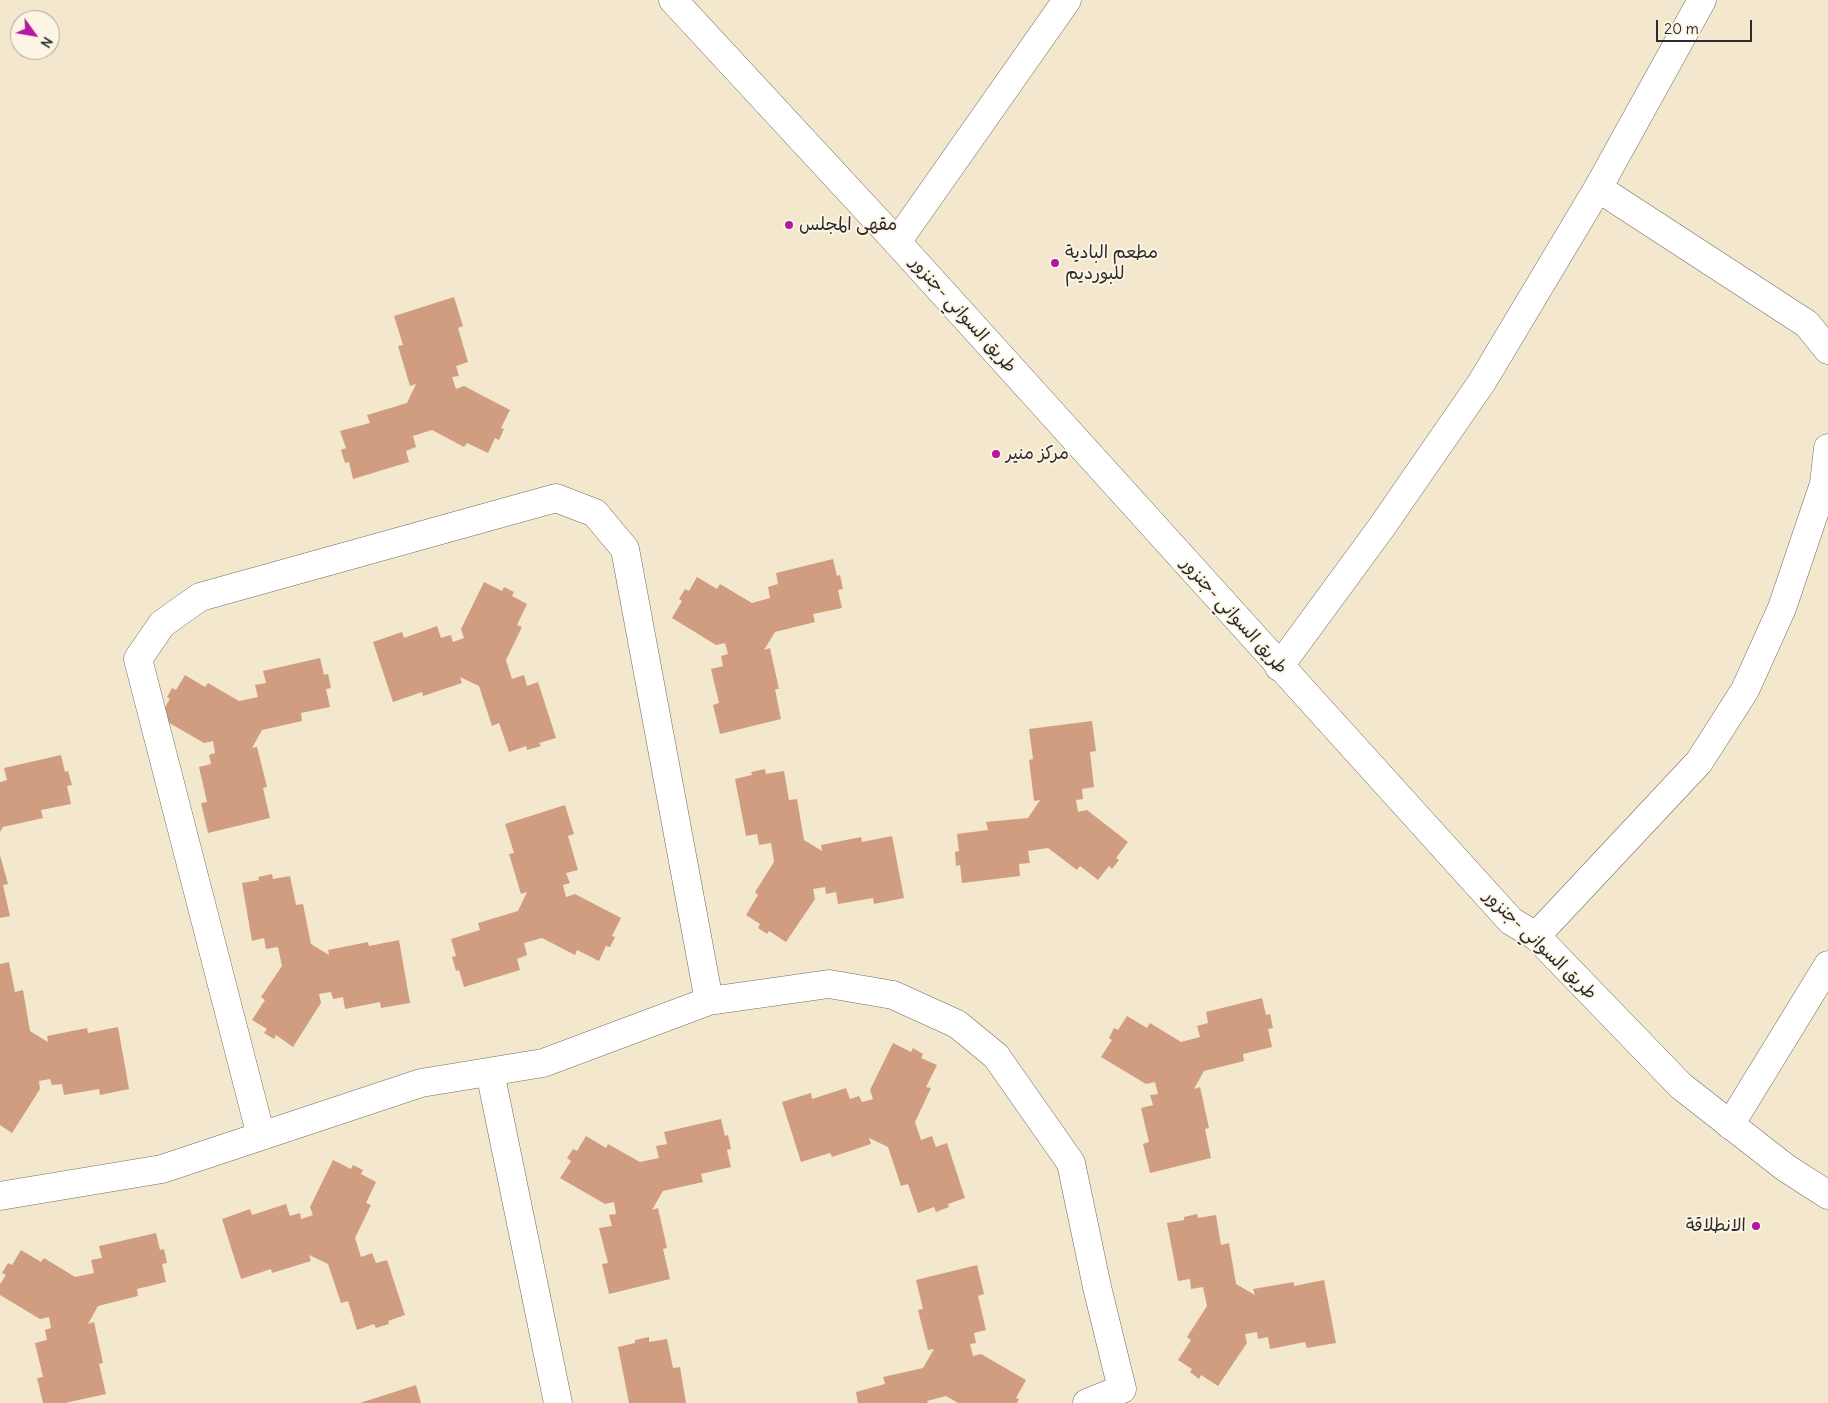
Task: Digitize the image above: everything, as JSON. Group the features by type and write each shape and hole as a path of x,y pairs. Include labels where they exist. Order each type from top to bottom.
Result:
{"street":[{"name":"طريق السواني -جنزور","path":"673,0 897,242 1511,921 1536,936 1681,1086 1786,1168 1828,1195"},
{"path":"897,242 1067,0"},
{"path":"1280,667 1381,528 1482,382 1598,188 1702,0"},
{"path":"1598,188 1807,324 1828,350"},
{"path":"1536,936 1699,762 1745,690 1782,608 1824,484 1828,448"},
{"path":"261,1136 138,659 162,624 200,597 556,498 595,513 625,549 709,1001"},
{"path":"1730,1125 1828,965"},
{"path":"0,1196 162,1169 421,1083 543,1064 709,1001 829,984 893,995 957,1024 996,1056 1071,1163 1097,1287 1124,1396 1087,1403"},
{"path":"490,1072 558,1403"}],"building":[{"path":"454,297 463,326 458,328 468,362 456,366 459,376 452,377 456,389 464,386 510,410 501,428 504,429 499,440 495,438 488,453 467,443 464,447 432,430 413,436 416,447 406,451 409,462 353,479 349,462 345,463 341,450 346,448 340,431 370,423 367,415 407,403 416,384 410,386 398,346 403,345 394,316"},
{"path":"833,559 837,576 840,575 843,589 838,590 842,608 813,614 815,622 775,632 764,650 770,648 779,689 775,689 781,719 720,734 713,705 719,703 711,669 723,666 721,656 728,654 725,643 716,645 672,618 682,601 679,599 685,589 689,591 697,577 717,589 720,584 752,603 770,598 768,587 778,584 776,573"},
{"path":"484,582 502,591 504,587 514,592 512,596 527,604 517,625 522,627 506,660 512,679 524,675 527,686 538,682 556,738 539,743 541,746 527,750 526,746 509,752 499,723 492,726 479,686 460,677 462,683 423,696 422,692 393,702 373,642 402,632 404,638 437,626 441,638 451,635 453,642 464,638 461,629"},
{"path":"320,658 324,675 328,674 331,688 326,689 330,707 301,713 302,721 262,730 252,748 257,747 267,787 263,788 270,818 208,833 201,803 207,802 199,767 211,764 209,755 215,753 213,741 204,743 159,717 170,699 167,697 172,688 176,690 185,675 205,687 208,683 239,701 258,697 255,685 266,683 263,671"},
{"path":"1092,721 1096,751 1090,752 1094,787 1082,789 1083,799 1076,800 1078,812 1087,810 1128,842 1116,858 1119,860 1112,869 1109,866 1098,880 1080,866 1077,870 1048,848 1028,851 1030,863 1019,864 1020,876 962,883 960,865 956,866 955,852 959,851 957,834 988,830 986,822 1028,818 1040,800 1034,801 1029,760 1033,759 1029,729"},
{"path":"61,755 65,772 68,771 72,785 67,786 71,804 41,810 43,818 3,827 0,832 0,782 7,780 4,768"},
{"path":"765,769 766,774 784,771 789,800 797,799 804,840 822,851 821,845 861,837 862,842 892,836 904,898 874,904 873,898 838,904 836,892 826,894 825,887 813,889 815,899 786,942 769,931 767,934 758,928 760,924 746,915 758,895 755,892 774,862 771,843 759,845 757,834 746,836 735,779 752,775 751,772"},
{"path":"565,805 574,834 568,836 578,870 566,873 570,883 563,885 566,897 575,894 621,918 612,936 615,937 610,947 606,946 599,961 577,950 575,955 542,938 524,943 527,955 517,959 520,970 464,987 459,970 456,971 452,957 456,956 451,939 480,930 478,923 518,911 527,892 521,894 509,854 514,853 505,824"},
{"path":"0,855 8,884 3,885 10,916 0,918"},
{"path":"272,874 273,879 290,876 296,905 303,904 311,944 329,955 328,950 368,942 369,946 399,940 410,1003 381,1008 380,1002 345,1009 343,997 333,999 331,992 319,994 321,1003 293,1047 276,1035 274,1039 264,1033 267,1029 252,1020 265,1000 261,997 282,966 278,947 266,949 264,938 252,941 242,883 259,880 258,877"},
{"path":"9,962 15,992 23,990 30,1031 48,1042 47,1036 87,1028 88,1033 118,1027 129,1089 100,1095 99,1089 64,1095 62,1084 52,1085 50,1079 39,1081 40,1089 12,1133 0,1125 0,964"},
{"path":"1262,998 1266,1015 1270,1014 1273,1028 1268,1029 1272,1047 1243,1054 1244,1061 1204,1071 1194,1089 1200,1087 1209,1128 1205,1129 1211,1158 1150,1173 1143,1144 1149,1142 1141,1108 1153,1105 1150,1095 1158,1094 1155,1082 1146,1084 1101,1057 1112,1040 1109,1038 1114,1028 1118,1030 1127,1016 1147,1028 1150,1023 1181,1042 1200,1037 1197,1026 1208,1023 1206,1012"},
{"path":"893,1043 911,1052 913,1048 923,1054 921,1058 937,1065 926,1087 931,1088 915,1122 921,1140 932,1136 936,1147 947,1143 965,1198 948,1204 949,1207 936,1212 934,1207 918,1213 908,1184 901,1186 888,1147 869,1138 871,1144 832,1157 830,1153 801,1162 782,1102 811,1093 812,1099 846,1088 850,1099 859,1096 862,1102 873,1099 870,1090"},
{"path":"721,1119 725,1136 728,1135 731,1149 727,1150 731,1167 701,1174 703,1182 663,1191 652,1210 658,1208 667,1248 663,1249 670,1279 609,1294 602,1264 608,1263 599,1228 612,1226 609,1215 616,1214 614,1202 605,1204 560,1178 571,1161 567,1158 573,1149 577,1151 586,1136 606,1148 608,1144 640,1162 659,1158 656,1146 667,1144 664,1132"},
{"path":"333,1160 351,1169 353,1165 363,1170 361,1174 376,1182 366,1203 371,1205 355,1238 361,1257 372,1253 376,1263 387,1260 405,1315 388,1321 389,1324 376,1328 374,1324 357,1330 348,1301 341,1303 328,1264 309,1255 311,1261 272,1273 271,1269 241,1279 222,1219 250,1209 252,1215 286,1204 290,1216 300,1213 301,1219 313,1215 310,1207"},
{"path":"1197,1214 1198,1218 1216,1215 1221,1245 1229,1243 1236,1284 1255,1295 1253,1289 1294,1282 1294,1286 1324,1280 1336,1343 1307,1348 1305,1342 1270,1349 1268,1337 1258,1339 1257,1332 1245,1334 1247,1343 1218,1386 1201,1375 1199,1379 1190,1372 1192,1369 1178,1360 1191,1340 1187,1337 1207,1306 1203,1287 1191,1289 1190,1279 1178,1281 1167,1223 1184,1220 1184,1217"},
{"path":"156,1233 160,1250 164,1249 167,1263 162,1264 166,1282 137,1289 138,1296 98,1306 88,1324 94,1322 103,1363 99,1364 106,1394 65,1403 43,1403 37,1378 43,1377 35,1343 47,1340 45,1330 51,1328 49,1317 40,1319 0,1295 0,1284 6,1275 2,1273 8,1263 12,1265 21,1250 41,1262 44,1258 75,1277 94,1273 91,1260 102,1258 99,1246"},
{"path":"977,1265 984,1294 978,1296 986,1330 974,1333 976,1343 970,1344 973,1356 981,1354 1026,1380 1016,1398 1019,1399 1017,1403 958,1403 946,1396 927,1401 928,1403 858,1403 856,1392 885,1384 883,1377 923,1368 934,1349 928,1350 918,1310 923,1309 916,1280"},
{"path":"649,1337 649,1342 667,1339 673,1368 680,1367 686,1403 629,1403 618,1347"},
{"path":"416,1385 421,1403 360,1403"}],"place":[{"name":"مقهى المجلس","path":"789,225"},
{"name":"مطعم البادية للبورديم","path":"1055,263"},
{"name":"مركز منير","path":"996,454"},
{"name":"الانطلاقة","path":"1756,1226"}]}
